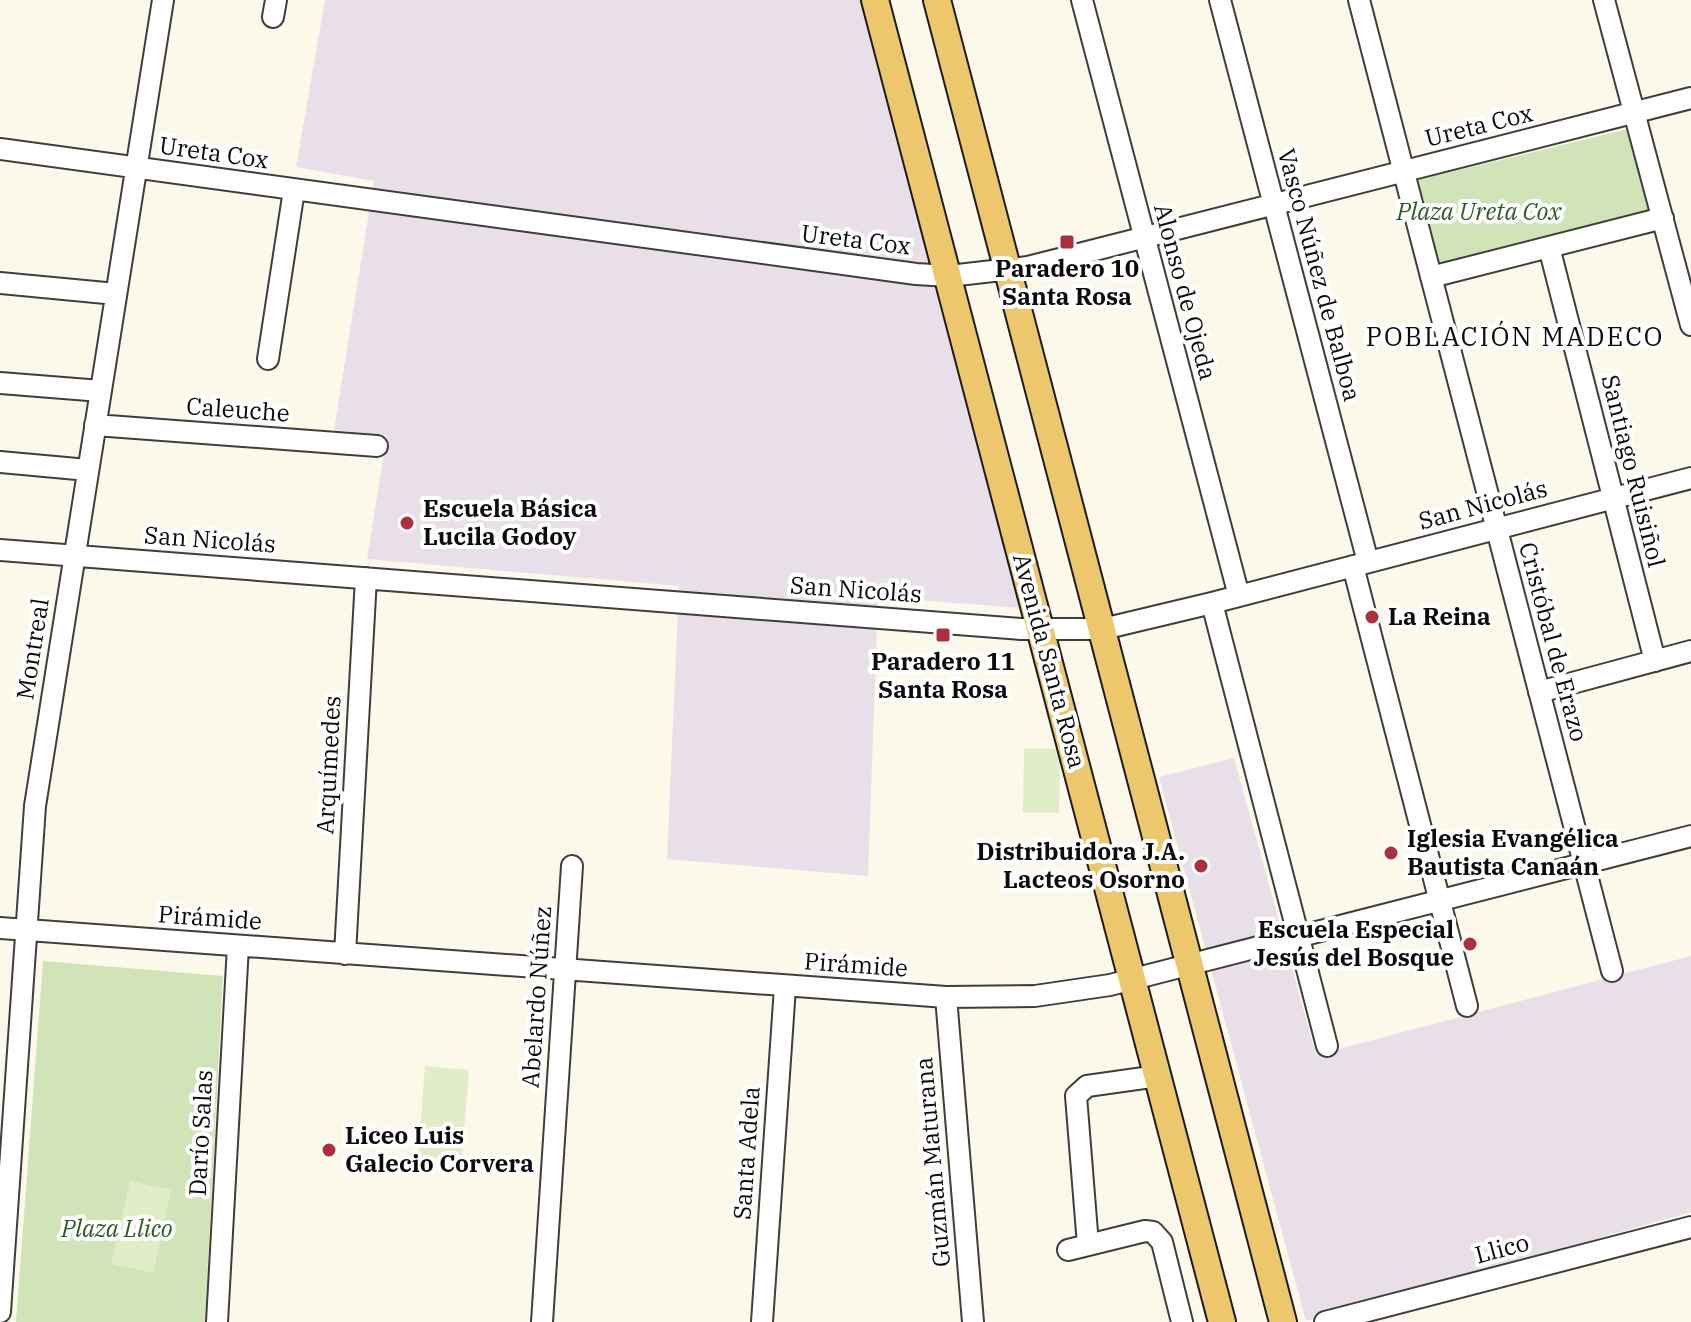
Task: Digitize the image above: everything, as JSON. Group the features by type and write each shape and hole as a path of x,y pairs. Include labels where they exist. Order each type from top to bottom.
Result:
{"main road":[{"name":"Avenida Santa Rosa","path":"875,0 1222,1322"},
{"path":"937,0 1283,1322"}],"street":[{"name":"Montreal","path":"0,1312 7,1118 35,806 163,0"},
{"name":"Alonso de Ojeda","path":"1082,0 1239,596"},
{"name":"Vasco Núñez de Balboa","path":"1220,0 1274,205 1467,1006"},
{"name":"Cristóbal de Erazo","path":"1359,0 1612,971"},
{"path":"1604,0 1691,325"},
{"name":"Ureta Cox","path":"0,149 635,237 949,276 1009,270 1144,238 1691,98"},
{"path":"268,359 294,190"},
{"path":"1431,277 1663,218"},
{"name":"Santiago Ruisiñol","path":"1549,247 1655,661"},
{"path":"0,283 116,294"},
{"path":"0,383 101,391"},
{"name":"Caleuche","path":"95,425 377,446"},
{"path":"0,462 88,470"},
{"name":"San Nicolás","path":"0,550 1042,630 1103,629 1691,478"},
{"name":"Arquímedes","path":"345,954 366,578"},
{"path":"1212,603 1327,1046"},
{"path":"1539,692 1691,651"},
{"name":"Pirámide","path":"0,928 785,987 946,997 1061,994 1132,980 1691,836"},
{"name":"Abelardo Núñez","path":"542,1322 572,866"},
{"name":"Darío Salas","path":"217,1322 238,946"},
{"name":"Santa Adela","path":"762,1322 785,987"},
{"name":"Guzmán Maturana","path":"946,997 973,1322"},
{"path":"1158,1076 1087,1086 1076,1096 1078,1247 1145,1231 1157,1234 1162,1242 1182,1322"},
{"name":"Llico","path":"1325,1322 1691,1227"}],"shaded area":[{"path":"325,0 862,0 1022,608 878,597 868,876 667,859 679,586 367,559 387,435 334,430 374,181 296,167"},
{"path":"1234,758 1316,1055 1691,956 1691,1212 1306,1321 1159,777"}],"green space":[{"name":"Plaza Ureta Cox","path":"1628,129 1653,215 1438,270 1414,181"},
{"path":"1024,749 1060,749 1059,813 1023,813"},
{"name":"Plaza Llico","path":"43,961 223,976 205,1322 16,1322"},
{"path":"425,1066 469,1070 462,1159 418,1156"},
{"path":"130,1181 171,1190 153,1273 111,1264"}],"place":[{"name":"Paradero 10 Santa Rosa","path":"1067,242"},
{"name":"Escuela Básica Lucila Godoy","path":"407,523"},
{"name":"La Reina","path":"1372,617"},
{"name":"Paradero 11 Santa Rosa","path":"943,635"},
{"name":"Iglesia Evangélica Bautista Canaán","path":"1391,853"},
{"name":"Distribuidora J.A. Lacteos Osorno","path":"1201,866"},
{"name":"Escuela Especial Jesús del Bosque","path":"1470,944"},
{"name":"Liceo Luis Galecio Corvera","path":"329,1150"}],"district":[{"name":"POBLACIÓN MADECO","path":"1515,337"}]}
